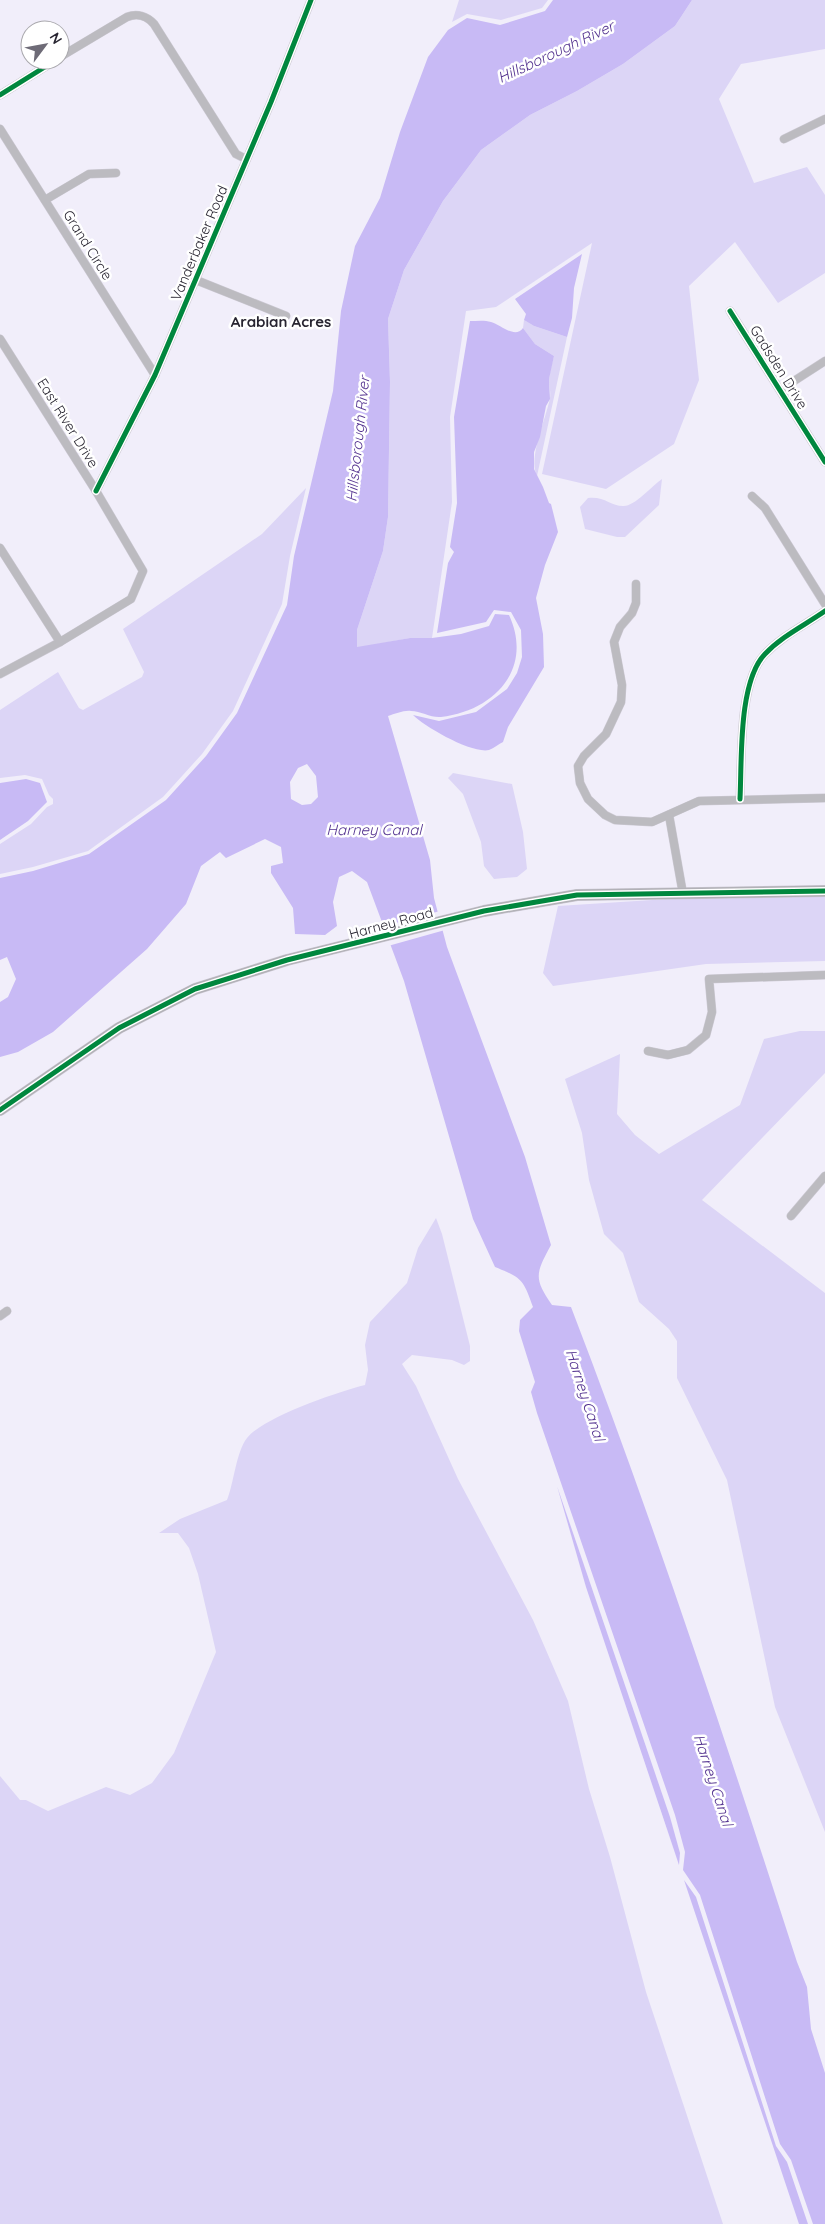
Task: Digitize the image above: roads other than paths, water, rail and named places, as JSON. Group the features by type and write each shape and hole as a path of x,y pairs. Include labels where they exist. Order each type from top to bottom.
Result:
{"street":[{"name":"Vanderbaker Road","path":"96,491 155,375 271,102 311,0"},
{"path":"70,52 123,19 135,15 144,17 154,24 236,154 246,159"},
{"path":"0,95 40,70"},
{"path":"784,139 825,119"},
{"name":"Grand Circle","path":"0,129 155,375"},
{"path":"45,200 90,174 116,173"},
{"path":"196,280 286,316"},
{"name":"Gadsden Drive","path":"730,311 825,462"},
{"name":"East River Drive","path":"0,340 96,491 143,571 130,599 60,642 0,674"},
{"path":"780,390 825,361"},
{"path":"752,496 765,508 825,604"},
{"path":"0,548 60,642"},
{"path":"636,584 636,603 632,613 620,627 614,642 622,685 621,702 606,734 584,756 578,766 580,783 588,799 605,815 615,820 652,822 700,801 825,798"},
{"path":"740,799 745,703 751,678 764,655 779,642 825,612"},
{"path":"669,815 683,894"},
{"name":"Harney Road","path":"0,1110 119,1028 195,989 287,960 456,917 576,895 825,891"},
{"path":"648,1051 668,1055 688,1050 706,1034 712,1012 709,979 825,975"},
{"path":"791,1216 825,1176"}],"water":[{"path":"553,0 692,0 675,26 623,64 577,91 530,115 481,150 443,201 404,270 388,319 390,382 388,517 383,551 357,630 357,647 410,638 432,638 461,634 489,626 495,614 509,615 515,635 516,653 512,669 504,684 478,706 460,713 441,717 408,711 388,716 430,860 434,898 447,947 525,1157 551,1245 542,1262 539,1282 552,1305 571,1307 602,1388 660,1551 807,1987 811,2029 825,2073 825,2224 813,2224 791,2160 780,2144 700,1895 683,1870 685,1852 675,1815 531,1392 535,1382 519,1331 520,1320 533,1307 524,1285 516,1277 495,1267 473,1219 404,981 367,882 352,871 339,877 333,902 337,926 325,935 295,934 293,908 271,873 271,866 283,863 281,847 265,839 226,858 220,852 201,866 186,904 147,949 53,1032 18,1052 0,1057 0,1002 8,997 16,979 7,957 0,960 0,878 33,871 89,854 166,800 206,756 237,713 287,605 294,556 333,391 341,311 355,246 380,198 400,132 428,57 448,30 467,18 500,25 545,11","holes":["307,764 316,776 318,797 311,804 302,805 291,799 290,782 298,768"]},
{"path":"582,254 574,288 572,318 567,337 534,326 524,320 526,314 515,299"},
{"path":"470,321 489,321 512,332 520,331 523,328 535,344 554,356 549,379 550,399 546,406 540,437 534,452 534,469 551,504 558,532 545,565 536,598 543,634 544,667 508,727 503,742 489,750 472,748 449,739 413,715 439,721 476,712 507,689 517,673 522,657 521,630 511,612 494,610 486,622 437,633 448,563 454,552 450,547 457,503 454,417"},
{"path":"26,779 40,783 47,802 28,821 0,840 0,783"},
{"path":"557,1486 670,1817 680,1853 679,1865 586,1587"},
{"path":"684,1880 696,1897 776,2146 787,2162 808,2224 799,2224"}],"district":[{"name":"Arabian Acres","path":"281,322"}],"water label":[{"name":"Hillsborough River","path":"556,52"},
{"name":"Hillsborough River","path":"358,439"},
{"name":"Harney Canal","path":"374,830"},
{"name":"Harney Canal","path":"585,1395"},
{"name":"Harney Canal","path":"713,1780"}]}
